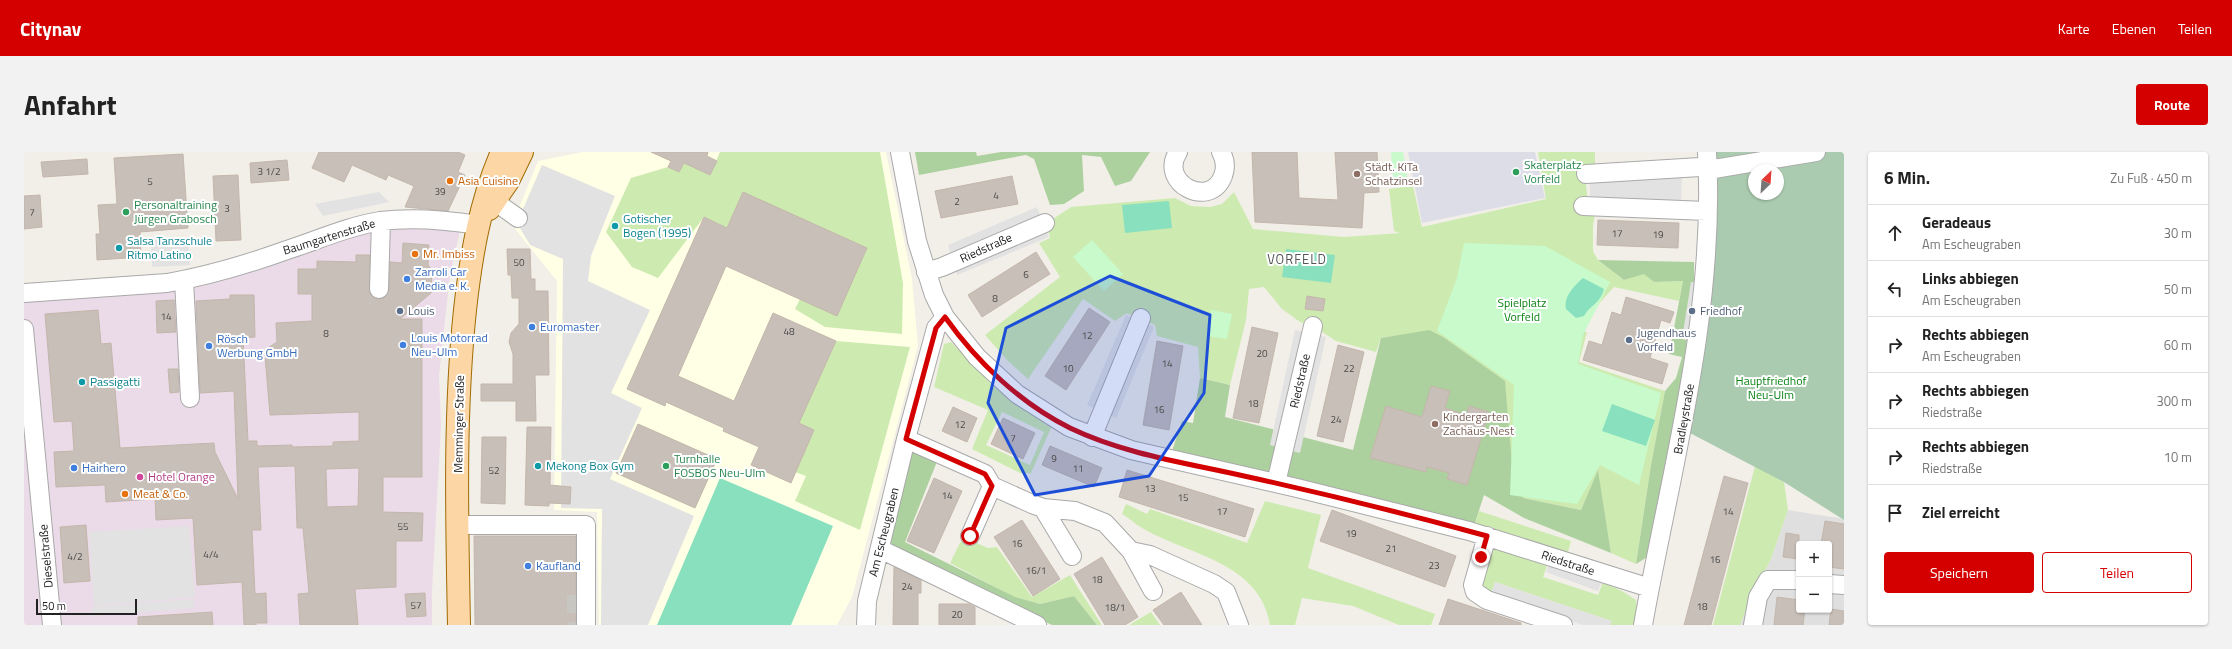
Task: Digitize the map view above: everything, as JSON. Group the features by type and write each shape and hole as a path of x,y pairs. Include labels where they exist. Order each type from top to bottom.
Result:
{"main road":[{"name":"Memminger Straße","path":"459,625 458,524 460,362 478,225 494,172 502,152"},
{"name":"Memminger Straße","path":"478,225 508,181 522,152"}],"street":[{"name":"Riedstraße","path":"900,152 917,241 926,272 945,317 977,357 1017,394 1069,427 1092,437 1131,450 1276,483 1487,536 1650,588"},
{"path":"1178,152 1173,164 1177,180 1183,186 1197,192 1210,190 1222,180 1225,166 1221,152"},
{"path":"1586,174 1707,160 1714,169 1816,152"},
{"name":"Bradleystraße","path":"1643,625 1691,383 1705,276 1707,160"},
{"path":"494,201 518,218"},
{"path":"1583,206 1707,211"},
{"name":"Baumgartenstraße","path":"24,293 167,283 184,280 281,253 354,227 381,221 425,221 478,225"},
{"path":"379,289 381,221"},
{"name":"Riedstraße","path":"926,272 942,267 1045,222"},
{"path":"184,280 190,398"},
{"name":"Am Escheugraben","path":"866,625 867,601 906,439 936,328 945,317"},
{"path":"1092,437 1140,318"},
{"name":"Riedstraße","path":"1276,483 1313,326"},
{"name":"Dieselstraße","path":"24,329 32,488 52,625"},
{"path":"906,439 985,474 992,486 1043,508 1075,511 1105,523 1130,551 1153,591"},
{"path":"970,536 992,486"},
{"path":"1043,508 1072,556"},
{"path":"458,524 586,525 586,625"},
{"path":"1487,536 1472,585 1475,592 1486,600 1563,625"},
{"path":"880,549 1036,625"},
{"path":"1130,551 1150,555 1214,584 1226,592 1239,625"},
{"path":"1753,625 1758,597 1768,580 1796,580"},
{"path":"1832,584 1844,585"}],"highlighted area":[{"path":"1110,276 1210,315 1204,393 1149,476 1035,495 988,403 1006,328"}],"shaded area":[{"path":"583,152 886,152 912,279 918,346 852,597 837,625 599,625 597,512 554,510 557,281 512,225 538,161"},
{"path":"1408,152 1535,152 1545,198 1422,223"},
{"path":"542,165 615,196 591,256 588,281 650,310 611,393 642,408 610,479 694,516 648,625 601,625 602,509 561,508 563,259 530,245 517,223"},
{"path":"1682,174 1681,203 1590,198 1590,178"},
{"path":"379,192 389,202 323,216 315,204"},
{"path":"1037,207 1049,237 957,275 948,245"},
{"path":"381,221 462,222 450,275 439,376 441,425 432,592 432,625 24,625 24,293 167,283"},
{"path":"188,238 190,265 152,267 151,240"},
{"name":"Friedhof","path":"1691,282 1701,283 1694,342 1682,339"},
{"path":"1126,315 1154,327 1116,418 1087,405"},
{"path":"1295,330 1326,337 1300,453 1270,445"},
{"path":"1788,510 1844,519 1844,625 1740,625 1751,597 1771,559"},
{"path":"189,526 195,597 94,606 89,532"},
{"path":"1550,563 1602,581 1598,591 1546,572"},
{"path":"1495,582 1612,621 1610,625 1583,625 1491,594"},
{"path":"193,599 194,608 93,616 92,607"}],"green space":[{"path":"720,152 880,152 903,283 902,334 825,327 795,309 800,299 837,315 867,248 743,193 727,228 704,217 658,278 632,267 606,232 631,178 668,167 679,172 687,158 702,165 699,170 710,175"},
{"path":"915,152 976,152 977,156 1001,152 1150,152 1131,181 1115,186 1101,157 1082,155 1084,191 1064,204 1050,205 1034,159 1026,155 919,175"},
{"path":"1391,152 1403,152 1407,177 1393,180"},
{"path":"1538,152 1595,152 1595,165 1584,167 1587,194 1595,213 1593,227 1593,251 1598,260 1624,280 1644,273 1654,282 1683,281 1679,301 1614,287 1586,318 1583,332 1587,332 1579,362 1665,391 1651,465 1636,564 1611,553 1598,471 1581,510 1523,498 1512,464 1401,335 1381,338 1376,352 1336,341 1313,326 1300,322 1282,309 1264,287 1249,289 1246,320 1230,385 1200,378 1198,347 1157,336 1155,325 1127,313 1115,321 1083,299 1028,379 1008,361 985,335 1060,277 1039,243 1050,238 1047,223 1071,207 1175,198 1191,206 1210,207 1222,204 1234,192 1253,229 1344,237 1400,233 1394,231 1389,189 1413,186 1422,227 1546,199"},
{"name":"Hauptfriedhof Neu-Ulm","path":"1713,152 1844,152 1844,520 1784,482 1686,431"},
{"path":"1169,201 1172,228 1125,233 1122,205"},
{"path":"1092,240 1123,274 1104,291 1073,257"},
{"name":"Spielplatz Vorfeld","path":"1464,243 1545,246 1610,282 1583,335 1578,364 1661,393 1639,485 1600,465 1577,504 1510,495 1514,385 1437,331 1457,278"},
{"path":"1286,249 1335,255 1331,283 1282,277"},
{"path":"1598,260 1694,262 1694,293 1670,453 1649,556 1636,564 1651,465 1665,391 1676,378 1682,357 1669,354 1683,281 1654,282 1644,274 1624,280"},
{"path":"1583,278 1604,289 1598,301 1584,316 1576,318 1566,309 1566,300 1573,288"},
{"path":"1211,310 1232,314 1227,339 1207,336"},
{"path":"1429,330 1443,337 1505,381 1512,464 1523,498 1581,510 1598,470 1611,553 1524,518 1484,495 1474,526 1172,451 1182,421 1193,423 1200,378 1230,385 1225,417 1353,450 1381,338"},
{"path":"836,341 910,347 860,530 795,501 806,476 795,472 814,430 799,423"},
{"path":"951,342 992,385 1051,428 1031,473 1020,473 972,449 988,410 934,387 944,344","holes":["1002,412 1044,432 1030,465 986,445"]},
{"path":"1612,404 1655,420 1646,446 1602,431"},
{"path":"910,448 938,459 905,542 1015,597 1040,604 1074,596 1097,625 1052,625 919,565 888,545"},
{"path":"1755,466 1784,482 1788,510 1771,559 1751,597 1740,625 1713,625"},
{"path":"720,478 833,526 791,625 657,625"},
{"path":"1265,501 1321,515 1308,568 1435,614 1431,625 1399,625 1353,606 1302,598 1295,625 1270,625 1264,604 1252,587 1237,574 1220,563 1142,528 1122,514 1126,504 1147,514 1150,509 1247,543"},
{"path":"1479,511 1571,541 1568,552 1474,526"},
{"path":"963,537 988,548 997,547 1032,597 1070,575 1102,625 1097,625 1074,596 1040,604 1014,597 950,563"},
{"path":"1492,546 1547,566 1543,577 1598,595 1603,582 1622,591 1636,600 1638,625 1610,625 1611,621 1495,582 1491,594 1479,585"},
{"path":"1151,612 1160,625 1129,625"}],"building":[{"path":"319,152 458,152 465,155 458,172 465,175 448,211 405,207 414,186 388,175 386,180 352,165 344,182 312,168"},
{"path":"651,152 708,152 707,156 717,161 710,175 684,163 679,172 668,167 671,161"},
{"path":"1252,152 1297,152 1299,198 1338,200 1335,152 1377,152 1379,192 1364,193 1362,228 1255,222"},
{"path":"183,154 188,228 140,232 141,257 97,260 96,234 100,234 98,205 117,204 114,158"},
{"path":"87,159 88,174 43,177 41,162"},
{"path":"287,160 289,180 251,183 250,163"},
{"path":"238,175 241,240 216,241 213,176"},
{"path":"1012,176 1018,204 941,218 935,191"},
{"path":"743,192 867,248 837,316 726,266 678,376 734,401 773,313 836,341 799,423 814,430 791,483 751,465 759,447 723,431 724,428 666,402 665,406 627,389 704,217 727,228"},
{"path":"40,195 42,227 24,229 24,196"},
{"path":"1598,220 1679,223 1678,248 1597,245"},
{"path":"403,243 429,245 428,265 432,270 431,293 400,319 422,319 422,477 383,477 383,512 423,513 422,541 396,541 396,587 355,589 358,625 300,625 298,594 309,593 303,528 297,528 295,466 258,467 261,530 252,530 255,594 266,593 267,623 256,623 256,625 244,625 242,582 197,585 193,518 156,520 155,499 106,502 105,485 56,487 54,452 74,451 72,421 54,422 45,314 98,310 101,344 111,343 120,448 214,443 215,452 238,499 234,391 200,393 196,301 230,299 230,295 254,295 255,337 243,338 248,441 257,441 257,446 333,446 333,442 359,441 359,412 270,415 265,356 268,348 277,342 276,323 312,321 312,294 298,294 298,269 317,269 317,261 356,262 356,255 370,255 370,294 374,298 384,298 389,290 390,262 402,263","holes":["359,468 358,506 327,507 326,469"]},
{"path":"507,249 530,249 531,279 535,279 535,291 548,291 549,375 535,375 536,421 516,421 516,401 481,401 481,384 513,384 513,354 509,342 511,333 519,324 519,298 512,298 511,275 508,275"},
{"path":"1036,252 1050,274 982,317 968,295"},
{"path":"1307,296 1325,299 1323,311 1305,309"},
{"name":"Jugendhaus Vorfeld","path":"1626,297 1674,312 1670,323 1661,320 1650,358 1668,364 1662,384 1583,360 1589,341 1602,345 1612,312 1621,315"},
{"path":"174,300 176,332 157,333 156,301"},
{"path":"1089,308 1110,322 1066,390 1045,376"},
{"path":"1252,327 1278,333 1259,423 1233,418"},
{"path":"1157,341 1183,346 1169,430 1143,425"},
{"path":"1338,345 1364,352 1343,442 1317,436"},
{"path":"168,369 178,369 179,392 170,393"},
{"path":"1431,386 1450,391 1445,408 1466,415 1469,406 1489,412 1467,485 1447,479 1449,473 1427,467 1426,472 1370,458 1386,406 1422,417"},
{"path":"953,407 977,418 967,442 942,431"},
{"path":"1003,418 1035,433 1023,459 991,444"},
{"name":"Turnhalle FOSBOS Neu-Ulm","path":"638,424 717,459 695,508 616,473"},
{"name":"Mekong Box Gym","path":"527,427 551,427 550,485 571,487 570,504 549,503 549,506 525,505"},
{"path":"482,437 506,437 505,504 481,503"},
{"path":"1050,446 1102,468 1094,487 1042,465"},
{"path":"1127,470 1254,509 1245,537 1119,497"},
{"path":"1724,476 1748,483 1711,625 1684,625"},
{"path":"934,478 962,491 934,553 907,541"},
{"path":"1332,510 1456,556 1445,587 1320,541"},
{"path":"1022,520 1060,579 1033,596 994,537"},
{"path":"1825,521 1844,524 1844,569 1832,567 1832,541 1822,541"},
{"path":"86,525 90,581 64,583 60,527"},
{"path":"1786,533 1799,535 1799,541 1796,541 1796,559 1783,557"},
{"name":"Kaufland","path":"474,536 576,536 576,625 475,625"},
{"path":"1102,557 1138,617 1125,625 1105,625 1074,574"},
{"path":"894,567 921,580 921,593 918,593 918,625 893,625"},
{"path":"1181,592 1202,625 1164,625 1153,610"},
{"path":"425,593 426,616 407,617 405,594"},
{"path":"1777,597 1796,600 1796,613 1805,613 1803,625 1774,625"},
{"path":"1448,599 1521,623 1521,625 1439,625"},
{"path":"939,604 969,604 975,607 975,625 939,625"},
{"path":"1832,609 1844,611 1844,625 1829,625"},
{"path":"212,612 213,625 138,625 138,617"}],"tunnel":[{"path":"576,595 576,625"}],"place":[{"name":"Skaterplatz Vorfeld","path":"1516,172"},
{"name":"Städt. KiTa Schatzinsel","path":"1357,174"},
{"name":"Asia Cuisine","path":"450,181"},
{"name":"Personaltraining Jürgen Grabosch","path":"126,212"},
{"name":"Gotischer Bogen (1995)","path":"615,226"},
{"name":"Salsa Tanzschule Ritmo Latino","path":"119,248"},
{"name":"Mr. Imbiss","path":"415,254"},
{"name":"Zarroli Car Media e. K.","path":"407,279"},
{"name":"Louis","path":"400,311"},
{"name":"Friedhof","path":"1692,311"},
{"name":"Euromaster","path":"532,327"},
{"name":"Jugendhaus Vorfeld","path":"1629,340"},
{"name":"Louis Motorrad Neu-Ulm","path":"403,345"},
{"name":"Rösch Werbung GmbH","path":"209,346"},
{"name":"Passigatti","path":"82,382"},
{"name":"Kindergarten Zachäus-Nest","path":"1435,424"},
{"name":"Mekong Box Gym","path":"538,466"},
{"name":"Turnhalle FOSBOS Neu-Ulm","path":"666,466"},
{"name":"Hairhero","path":"74,468"},
{"name":"Hotel Orange","path":"140,477"},
{"name":"Meat & Co.","path":"125,494"},
{"name":"Kaufland","path":"528,566"}],"district":[{"name":"VORFELD","path":"1297,259"}],"route":[{"path":"970,536 992,486 985,474 906,439 936,328 945,317 977,357 1017,394 1069,427 1092,437 1131,450 1297,488 1487,536 1481,557"}]}
